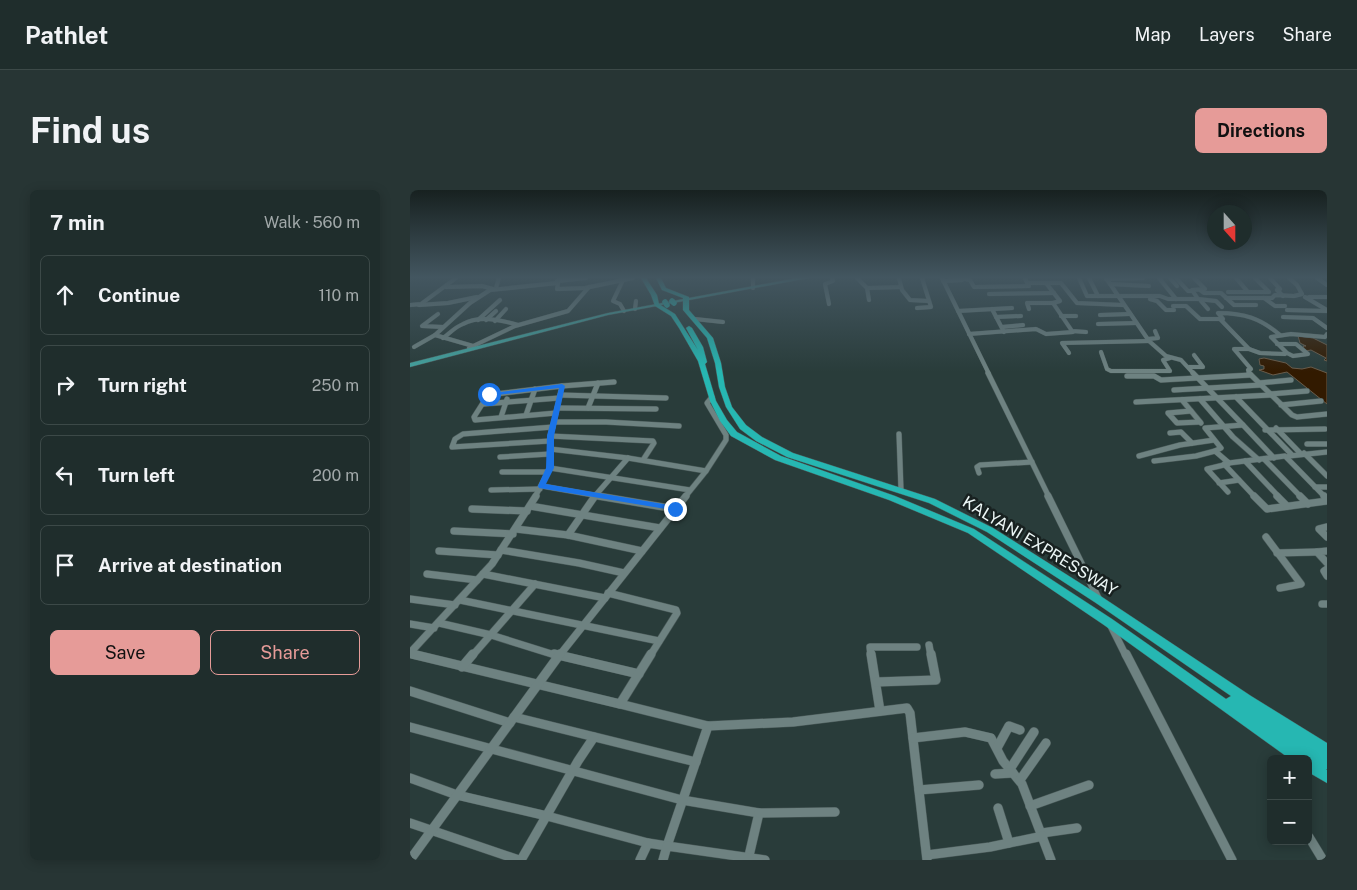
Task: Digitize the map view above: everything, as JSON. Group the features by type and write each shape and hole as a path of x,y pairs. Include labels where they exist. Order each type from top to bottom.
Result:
{"highway":[{"name":"KALYANI EXPRESSWAY","path":"670,309 701,361 712,396 724,421 734,434 760,450 839,481 892,498 971,531 1108,622 1296,755"},
{"path":"673,309 690,329 700,347 720,408 730,422 747,438 778,455 910,501 982,535 1192,676 1327,763"},
{"path":"674,309 704,338 724,406 740,427 751,436 788,456 918,499 985,531 1327,756"},
{"name":"KALYANI EXPRESSWAY","path":"686,309 710,338 729,407 743,427 759,439 790,455 932,501 990,530 1327,750"},
{"path":"1312,767 1327,777"}],"main road":[{"path":"410,365 634,309"}],"street":[{"path":"414,347 435,335 463,309"},
{"path":"478,320 490,309"},
{"path":"495,321 506,309"},
{"path":"464,351 518,325 570,309"},
{"path":"987,309 958,311 1099,600"},
{"path":"992,309 1004,332"},
{"path":"1057,309 1073,332"},
{"path":"1126,309 1148,340 1163,354 1171,358 1180,359 1274,458"},
{"path":"1189,309 1199,319 1220,319 1249,349"},
{"path":"1288,310 1327,311"},
{"path":"486,320 496,311"},
{"path":"1220,319 1223,319 1218,313 1248,313 1254,318 1264,320 1280,336"},
{"path":"438,314 422,326 443,326"},
{"path":"1100,315 1130,314"},
{"path":"445,315 455,315"},
{"path":"996,317 1021,316"},
{"path":"1061,316 1076,316"},
{"path":"1284,317 1325,319"},
{"path":"695,318 723,322"},
{"path":"1315,319 1327,328"},
{"path":"443,338 466,322 486,320 518,325"},
{"path":"1098,324 1136,324"},
{"path":"1002,327 1023,326"},
{"path":"969,334 1036,329 1044,334 1086,332"},
{"path":"1069,353 1062,343 1148,340 1158,338 1154,331"},
{"path":"1277,344 1296,344 1308,354 1293,356 1287,353 1277,344 1271,337 1295,334 1326,337"},
{"path":"435,335 472,346"},
{"path":"1287,353 1271,354 1249,349 1234,349 1251,368 1248,371 1251,375 1295,417 1327,414"},
{"path":"1101,352 1107,369 1111,371 1170,371 1163,360 1171,358"},
{"path":"1189,368 1203,366 1194,355"},
{"path":"1127,376 1154,376 1161,380 1251,375"},
{"path":"1174,390 1291,380"},
{"path":"614,382 490,394 474,417 475,420 588,408 656,408"},
{"path":"588,408 598,383"},
{"path":"562,386 550,438 549,470 541,488 499,553 480,577 410,653 708,726 793,722 907,708 910,711 927,857 1010,843 1077,828"},
{"path":"526,415 535,389"},
{"path":"501,417 511,391"},
{"path":"1136,402 1307,391"},
{"path":"483,404 592,395 666,398"},
{"path":"410,860 559,656 706,471 726,440 726,435 707,403 712,396"},
{"path":"1236,397 1327,500"},
{"path":"1200,399 1236,440 1262,459 1308,504"},
{"path":"1154,461 1196,456 1221,448 1182,400"},
{"path":"1281,405 1321,402"},
{"path":"606,422 610,408"},
{"path":"1191,411 1168,413 1177,423 1200,422"},
{"path":"1312,416 1326,429"},
{"path":"1205,428 1224,427 1256,420"},
{"path":"643,460 654,441 550,438 452,447 455,439 463,434 553,425 606,422 679,426"},
{"path":"1265,430 1276,428 1326,429"},
{"path":"1276,428 1327,476"},
{"path":"1170,433 1181,432 1192,443"},
{"path":"899,434 901,490"},
{"path":"1139,456 1192,443 1214,440"},
{"path":"1306,444 1327,444"},
{"path":"500,457 550,451 628,458 706,471"},
{"path":"1215,451 1264,508 1270,509 1327,500"},
{"path":"1228,492 1207,469 1227,464 1302,453 1327,453"},
{"path":"568,534 595,495 628,458"},
{"path":"1245,461 1287,506"},
{"path":"978,473 977,467 980,465 1032,462"},
{"path":"502,472 549,470 611,476 690,490"},
{"path":"1219,483 1239,480"},
{"path":"1315,487 1327,487"},
{"path":"491,490 541,488 675,509"},
{"path":"472,509 529,509 581,514 660,528"},
{"path":"1327,527 1319,529 1327,537"},
{"path":"454,531 514,531 568,534 642,551"},
{"path":"1266,537 1301,584 1280,588"},
{"path":"439,551 499,553 579,563 624,573"},
{"path":"1277,553 1327,551"},
{"path":"1317,552 1327,563"},
{"path":"1327,569 1324,571 1327,576"},
{"path":"427,574 480,577 535,584 607,596 677,611 620,704"},
{"path":"462,667 535,584"},
{"path":"410,599 458,602 659,641"},
{"path":"1108,622 1232,860"},
{"path":"410,624 436,625 491,635 559,656 639,674"},
{"path":"876,682 936,680 929,644"},
{"path":"880,711 870,648 918,647"},
{"path":"410,691 512,720 696,762"},
{"path":"663,860 708,726"},
{"path":"997,748 1009,726 1020,730"},
{"path":"410,727 682,800 759,813 835,812"},
{"path":"913,738 968,732 988,736 1020,780 1051,860"},
{"path":"1012,771 1034,732"},
{"path":"410,824 520,860 594,738"},
{"path":"1020,780 1046,743"},
{"path":"995,774 1012,771"},
{"path":"410,778 457,795 547,816 648,843 765,860"},
{"path":"919,790 979,785"},
{"path":"1030,806 1088,785"},
{"path":"998,808 1010,843"},
{"path":"748,859 759,813"},
{"path":"1312,842 1323,860"},
{"path":"640,860 648,843"}],"shaded area":[{"path":"1298,336 1313,338 1327,345 1327,361 1324,360 1326,358 1311,350 1305,351 1303,346 1306,346 1300,343"},
{"path":"1264,358 1286,363 1292,368 1302,369 1311,367 1327,373 1327,404 1287,372 1273,375 1259,370 1264,369 1264,366 1260,365 1259,359"}],"route":[{"path":"489,394 562,386 550,436 550,468 542,486 675,509"}]}
